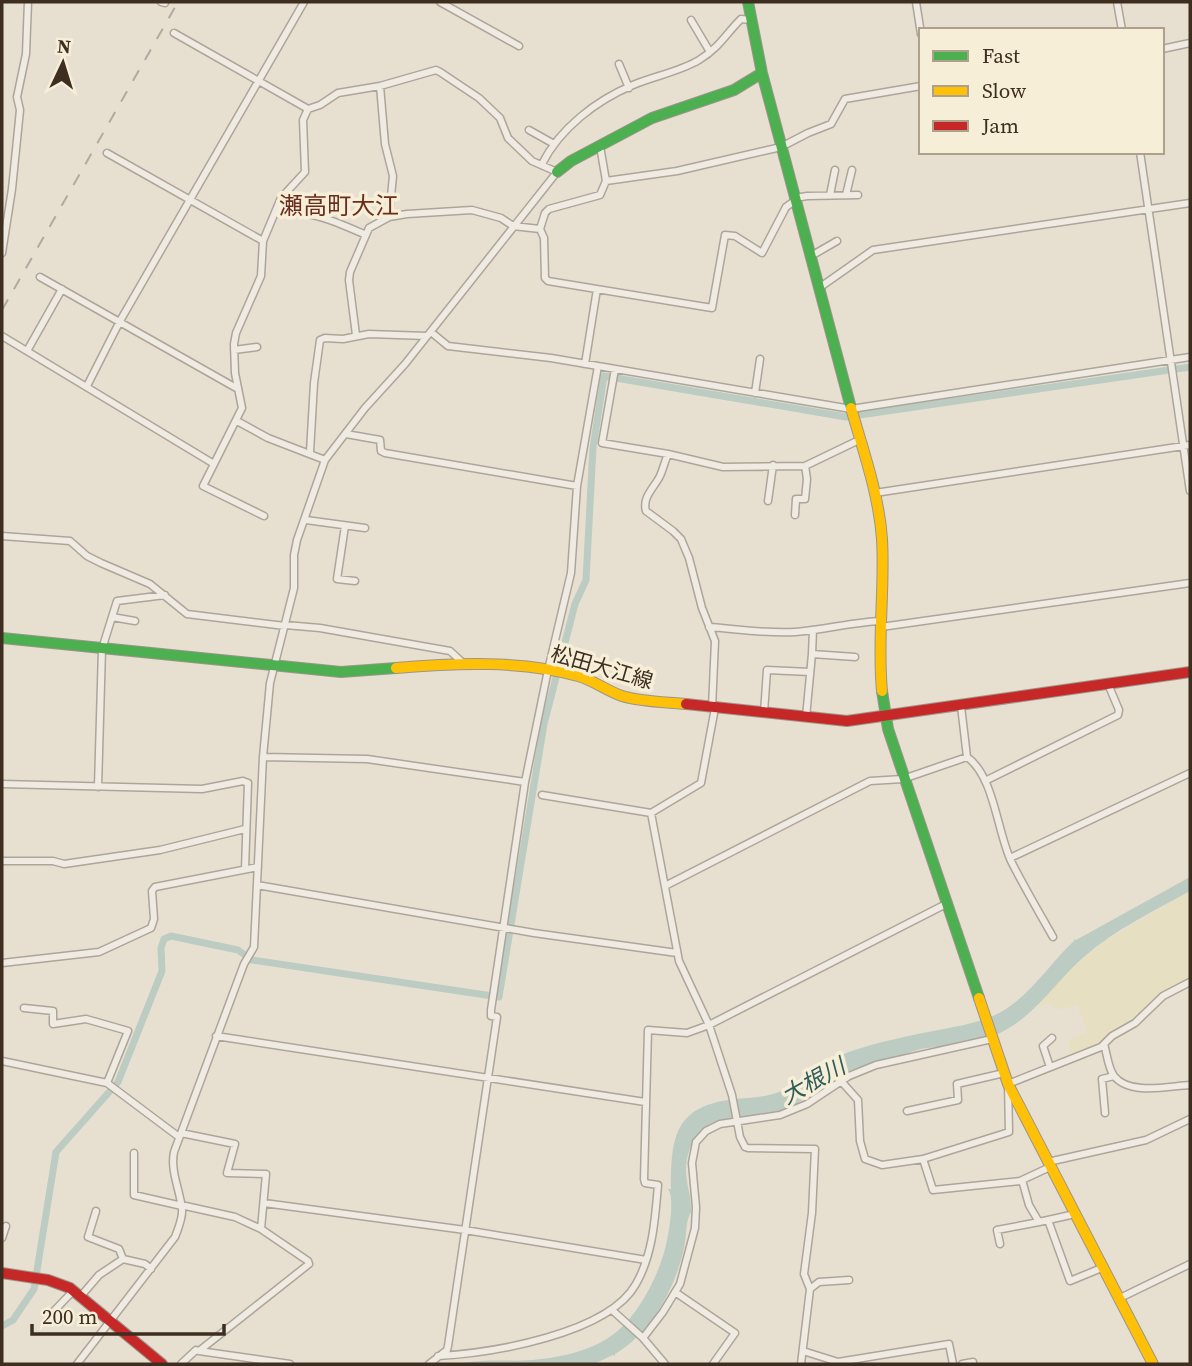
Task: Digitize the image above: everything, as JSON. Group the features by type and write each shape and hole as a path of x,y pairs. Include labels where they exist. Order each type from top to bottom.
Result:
{"street":[{"path":"2,253 20,110 16,97 26,54 28,2"},
{"path":"87,386 120,321 304,2"},
{"path":"440,2 519,46"},
{"path":"748,2 762,73 781,147 875,493 884,542 881,707 1006,1079 1153,1364"},
{"path":"916,2 920,28"},
{"path":"1117,2 1122,28"},
{"path":"542,164 554,144 594,106 629,88 692,64 724,41 741,19 751,20"},
{"path":"691,20 710,52"},
{"path":"174,33 308,109 320,105 338,93 380,86 436,70 479,98 500,118 508,138 531,161 556,172"},
{"path":"1164,50 1190,43"},
{"path":"619,64 629,88"},
{"path":"77,1364 174,1237 183,1210 173,1166 180,1135 244,964 254,947 263,757 272,667 281,645 294,588 294,555 325,460 429,334 556,172 571,161 652,118 734,90 762,73"},
{"path":"380,86 385,144 393,176 389,217"},
{"path":"606,181 677,171 781,147 831,124 845,99 919,86"},
{"path":"264,516 203,486 242,408 234,350 236,333 261,276 263,241 281,198 305,172 303,120 308,109"},
{"path":"529,130 554,144"},
{"path":"600,146 606,181 600,195 549,209 545,213 540,229 544,238 545,278 548,281 712,308 725,235 734,236 762,253 786,207 796,199 858,195"},
{"path":"107,153 263,241"},
{"path":"1140,154 1171,362 1187,445 1190,491"},
{"path":"830,195 835,170"},
{"path":"846,195 852,170"},
{"path":"819,288 873,250 1190,203"},
{"path":"356,335 349,280 369,228 389,217 472,210 501,218 513,226 540,229"},
{"path":"275,213 299,211 327,218 366,235"},
{"path":"811,256 837,241"},
{"path":"40,277 238,389"},
{"path":"27,351 62,289"},
{"path":"585,364 597,289"},
{"path":"310,452 314,383 320,340 325,338 429,334 447,346 517,353 851,410 1190,358"},
{"path":"2,336 214,464"},
{"path":"234,350 257,347"},
{"path":"755,393 760,359"},
{"path":"429,1364 447,1350 448,1346 497,1017 491,1016 491,1010 525,782 571,573 577,486 598,366"},
{"path":"615,369 602,443 723,467 805,466 859,440"},
{"path":"237,421 268,438 325,460"},
{"path":"346,434 380,440 381,451 386,453 577,486"},
{"path":"875,493 1187,445"},
{"path":"542,795 651,813 701,783 713,708 715,641 681,539 646,512 646,497 659,477 668,454"},
{"path":"768,501 773,465"},
{"path":"795,515 796,499 805,499 805,466"},
{"path":"306,520 365,528"},
{"path":"345,526 337,579 355,581"},
{"path":"2,536 71,541 87,556 150,584 187,614 320,628 450,651 462,663"},
{"path":"709,626 781,632 834,628 850,622 881,624 1190,583"},
{"path":"98,787 102,649 117,601 165,595"},
{"path":"112,617 135,621"},
{"path":"806,718 813,630"},
{"name":"松田大江線","path":"2,638 341,672 462,663 511,665 579,676 620,695 636,699 846,721 1190,672"},
{"path":"812,654 855,657"},
{"path":"765,713 767,670 810,673"},
{"path":"985,781 1118,715 1119,710 1108,684"},
{"path":"961,706 967,757 974,762 985,781 1010,858 1053,937"},
{"path":"263,757 367,759 525,782"},
{"path":"665,886 870,781 903,779 967,757"},
{"path":"1010,858 1190,773"},
{"path":"2,784 202,789 243,781 248,783 246,869"},
{"path":"651,813 677,953 709,1025 732,1095 740,1137 748,1148 815,1149 812,1213 804,1274 810,1289 800,1364"},
{"path":"2,861 53,861 64,864 150,852 245,829"},
{"path":"2,963 99,952 151,928 154,919 152,891 155,887 258,867"},
{"path":"257,886 534,933 677,953"},
{"path":"437,1356 492,1350 595,1321 628,1296 636,1284 653,1234 658,1185 645,1183 644,1179 648,1030 687,1033 709,1025 948,903"},
{"path":"907,1111 958,1100 957,1084 1006,1079 1050,1067 1094,1050 1119,1031 1135,1023 1163,996 1190,982"},
{"path":"24,1008 53,1012 54,1024 86,1019 128,1031 107,1083"},
{"path":"216,1036 645,1102"},
{"path":"1050,1067 1044,1046 1052,1038"},
{"path":"643,1338 680,1284 695,1228 692,1163 696,1142 706,1131 720,1124 780,1115 807,1104 841,1081 876,1065 992,1039"},
{"path":"1104,1044 1114,1076 1126,1085 1140,1088 1190,1085"},
{"path":"2,1061 107,1083 180,1135 235,1144 228,1173 266,1174 261,1229"},
{"path":"1105,1113 1102,1079 1114,1076"},
{"path":"841,1081 858,1100 860,1141 864,1159 882,1165 923,1159 1009,1132 1006,1079"},
{"path":"923,1159 933,1190 1022,1180 1049,1164 1146,1140 1190,1119"},
{"path":"134,1153 134,1195 235,1217 261,1229 309,1264 199,1351"},
{"path":"1022,1180 1029,1205 1039,1222"},
{"path":"264,1203 466,1230 646,1260"},
{"path":"96,1211 88,1237 119,1250 123,1259"},
{"path":"1000,1244 997,1230 1075,1214"},
{"path":"1048,1220 1070,1281 1104,1268"},
{"path":"2,1238 6,1226"},
{"path":"53,1312 123,1259 145,1264 150,1269"},
{"path":"1120,1298 1190,1264"},
{"path":"2,1273 48,1280 77,1293 162,1364"},
{"path":"810,1289 819,1282 849,1280"},
{"path":"675,1292 735,1332 713,1364"},
{"path":"612,1310 643,1338 665,1364"},
{"path":"803,1351 838,1362 949,1344 953,1364"},
{"path":"181,1364 196,1350 290,1364"},
{"path":"962,1364 973,1364"}],"shaded area":[{"path":"1190,891 1190,981 1163,996 1106,1042 1071,1053 1068,1040 1088,1032 1077,1005 1056,1010 1052,1004 1038,1006 1063,975 1105,941"}],"water":[{"name":"大根川","path":"1190,877 1190,891 1109,937 1075,965 1025,1017 1000,1033 965,1043 919,1049 853,1069 779,1112 723,1120 711,1123 701,1130 687,1159 691,1212 674,1279 650,1322 615,1356 594,1364 457,1364 532,1360 572,1354 600,1343 628,1321 645,1297 663,1257 670,1224 668,1189 671,1189 675,1139 689,1116 700,1108 716,1102 779,1092 830,1060 858,1049 993,1016 1022,997 1074,939"}],"waterway":[{"path":"2,1326 13,1320 34,1289 56,1152 118,1082 162,971 161,948 164,939 171,936 238,950 252,960 499,997 544,724 575,604 586,580 593,448 604,376 846,417 1190,367"}],"railway":[{"path":"2,310 178,2"}],"traffic: fast":[{"path":"748,2 762,73 851,408"},
{"path":"557,172 571,161 652,118 734,90 762,73"},
{"path":"2,638 341,672 396,668"},
{"path":"882,691 888,729 979,998"}],"traffic: slow":[{"path":"851,408 878,506 882,539 882,691"},
{"path":"396,668 464,664 534,667 578,676 630,698 686,704"},
{"path":"979,998 1008,1084 1153,1364"}],"traffic: jam":[{"path":"686,704 847,721 1190,672"},
{"path":"2,1273 48,1280 70,1288 162,1364"}],"district":[{"name":"瀬高町大江","path":"339,205"}]}
